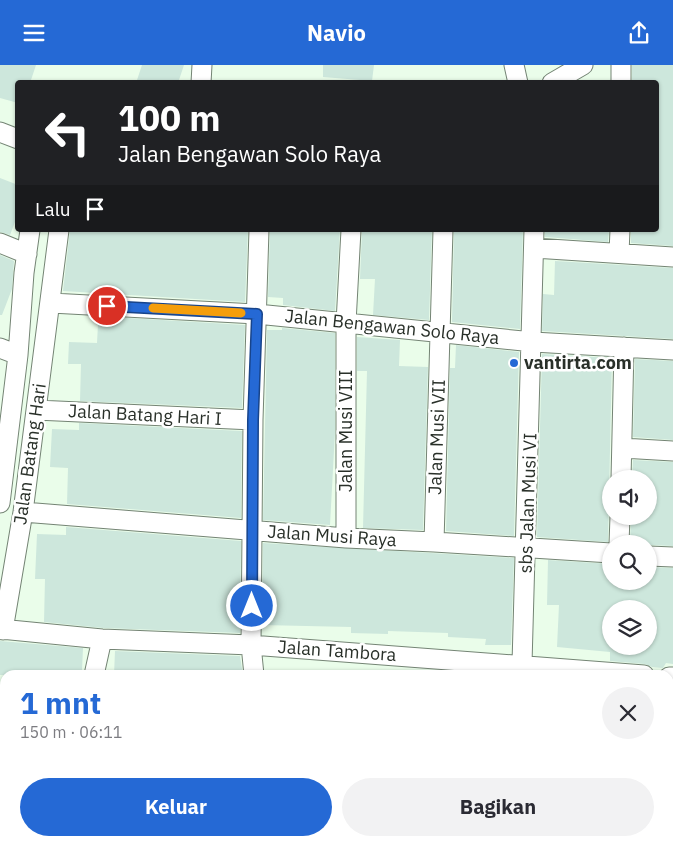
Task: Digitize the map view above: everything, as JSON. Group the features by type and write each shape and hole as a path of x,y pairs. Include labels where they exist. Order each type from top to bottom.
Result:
{"street":[{"path":"201,80 202,65"},
{"path":"514,65 517,80"},
{"path":"557,80 584,65"},
{"path":"621,65 621,80"},
{"path":"0,132 15,138"},
{"path":"30,232 27,254 39,276"},
{"path":"0,503 2,461 18,355 39,276 58,232"},
{"path":"254,670 252,645 253,420 259,232"},
{"name":"Jalan Musi VIII","path":"346,538 346,323 351,232"},
{"name":"Jalan Musi VII","path":"434,542 443,232"},
{"path":"619,253 620,232"},
{"path":"534,239 619,253 673,257"},
{"name":"sbs Jalan Musi VI","path":"522,664 533,342 534,239"},
{"path":"0,243 27,254"},
{"name":"Jalan Batang Hari","path":"1,629 23,512 51,303 39,276"},
{"name":"Jalan Bengawan Solo Raya","path":"51,303 257,314 533,342 673,349"},
{"path":"621,470 624,347"},
{"path":"0,348 18,355"},
{"name":"Jalan Batang Hari I","path":"36,410 253,420"},
{"path":"622,448 673,451"},
{"name":"Jalan Musi Raya","path":"23,512 346,538 602,552"},
{"path":"657,556 673,557"},
{"name":"Jalan Tambora","path":"1,629 102,639 252,645 460,667 522,664 589,670"},
{"path":"95,670 102,639"}],"building":[{"path":"0,65 36,65 31,80 15,80 15,102 0,98"},
{"path":"142,65 184,65 179,80 137,80"},
{"path":"323,65 374,65 372,80 323,77"},
{"path":"632,65 673,65 673,246 631,243 631,232 659,232 659,80 632,80"},
{"path":"0,178 15,184 15,222 10,235 0,232"},
{"path":"70,232 248,232 245,302 63,291"},
{"path":"270,232 340,232 335,311 283,305 283,298 268,297"},
{"path":"362,232 432,232 429,320 373,315 375,279 360,279"},
{"path":"454,232 523,232 520,329 452,322"},
{"path":"545,232 609,232 608,242 545,237"},
{"path":"0,255 14,261 12,289 2,315 0,315"},
{"path":"555,261 673,268 673,339 542,331 543,294 554,295"},
{"path":"112,317 245,325 242,408 80,401 81,364 68,364 69,342 97,343 98,324 111,325"},
{"path":"282,328 335,333 335,432 330,525 263,520 267,330 282,330"},
{"path":"357,337 400,340 399,366 428,367 423,530 363,528 367,371 357,371"},
{"path":"456,345 519,352 514,536 446,531 450,368 455,368"},
{"path":"542,354 612,358 610,470 602,470 602,525 608,525 608,535 602,535 602,542 537,537"},
{"path":"635,359 673,361 673,440 633,437"},
{"path":"79,423 242,431 241,518 67,504 68,468 50,467 52,429 79,430"},
{"path":"633,460 673,462 673,546 657,545 657,535 630,535 631,525 657,525 657,470 632,470"},
{"path":"66,527 241,541 240,633 103,628 44,622 45,579 35,579 37,534 66,535"},
{"path":"263,543 514,558 511,645 485,645 486,639 448,637 448,633 388,631 388,634 351,633 351,627 262,625"},
{"path":"548,560 602,563 602,590 657,590 657,567 673,568 673,664 666,663 663,668 645,664 610,661 610,655 657,655 657,600 602,600 602,651 557,647 559,605 547,605"},
{"path":"0,641 83,648 82,670 0,670"},
{"path":"115,651 240,656 242,670 114,670"}],"slow traffic":[{"path":"153,308 241,313"}],"place":[{"name":"vantirta.com","path":"514,363"}],"route":[{"path":"107,306 257,314 253,420 252,606"}]}
